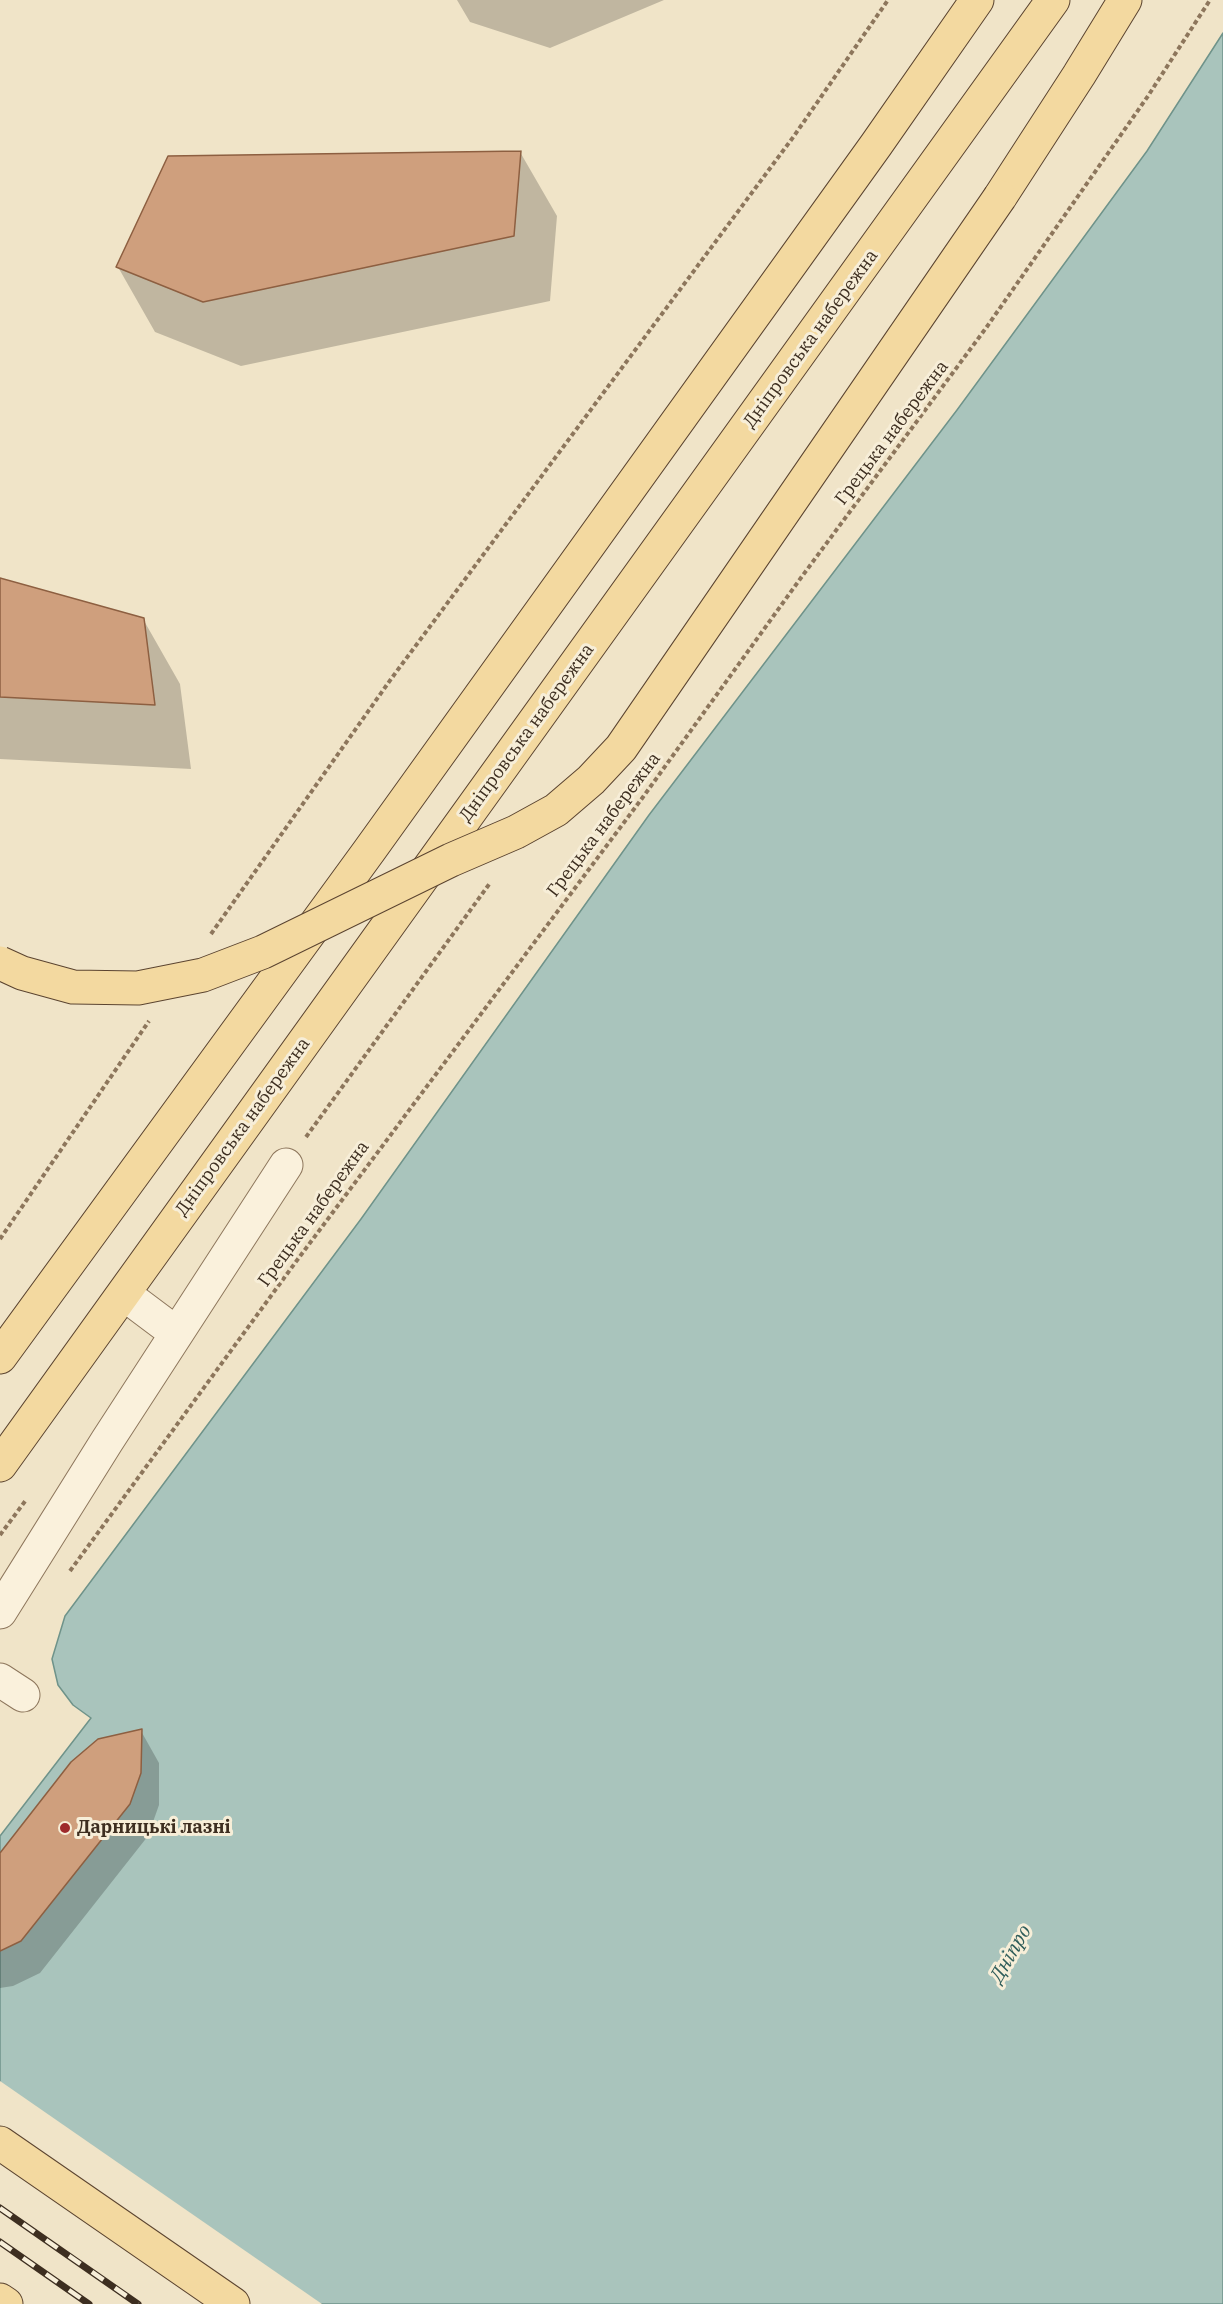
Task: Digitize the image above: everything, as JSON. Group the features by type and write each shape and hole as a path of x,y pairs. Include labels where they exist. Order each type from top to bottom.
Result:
{"main road":[{"path":"0,1357 369,851 977,0"},
{"name":"Дніпровська набережна","path":"0,1466 1053,0"},
{"path":"0,963 22,973 73,987 138,988 203,975 262,952 451,860 516,832 556,810 591,780 621,748 1000,197 1125,0"},
{"path":"0,2143 233,2304"},
{"path":"0,2300 6,2304"}],"lane":[{"path":"0,1612 176,1333 286,1165"},
{"path":"124,1294 176,1333"}],"path":[{"path":"208,938 391,679 794,136 888,0"},
{"name":"Грецька набережна","path":"69,1572 295,1263 643,797 803,575 986,328 1148,96 1210,0"},
{"path":"286,1165 492,879"},
{"path":"0,1239 154,1013"}],"water":[{"name":"Дніпро","path":"1223,33 1223,2304 0,2304 0,1836 91,1718 73,1705 58,1685 52,1659 65,1616 361,1219 649,815 957,410 1147,151"}],"pier":[{"path":"0,2081 322,2304 0,2304"}],"building":[{"path":"521,151 514,236 203,302 116,267 168,156"},
{"path":"0,578 144,618 155,705 0,697"},
{"name":"Дарницькі лазні","path":"142,1729 141,1773 130,1804 21,1941 0,1951 0,1853 71,1762 98,1739"}],"railway":[{"path":"0,2208 138,2304"},
{"path":"0,2242 89,2304"}],"place":[{"name":"Дарницькі лазні","path":"65,1828"}]}
